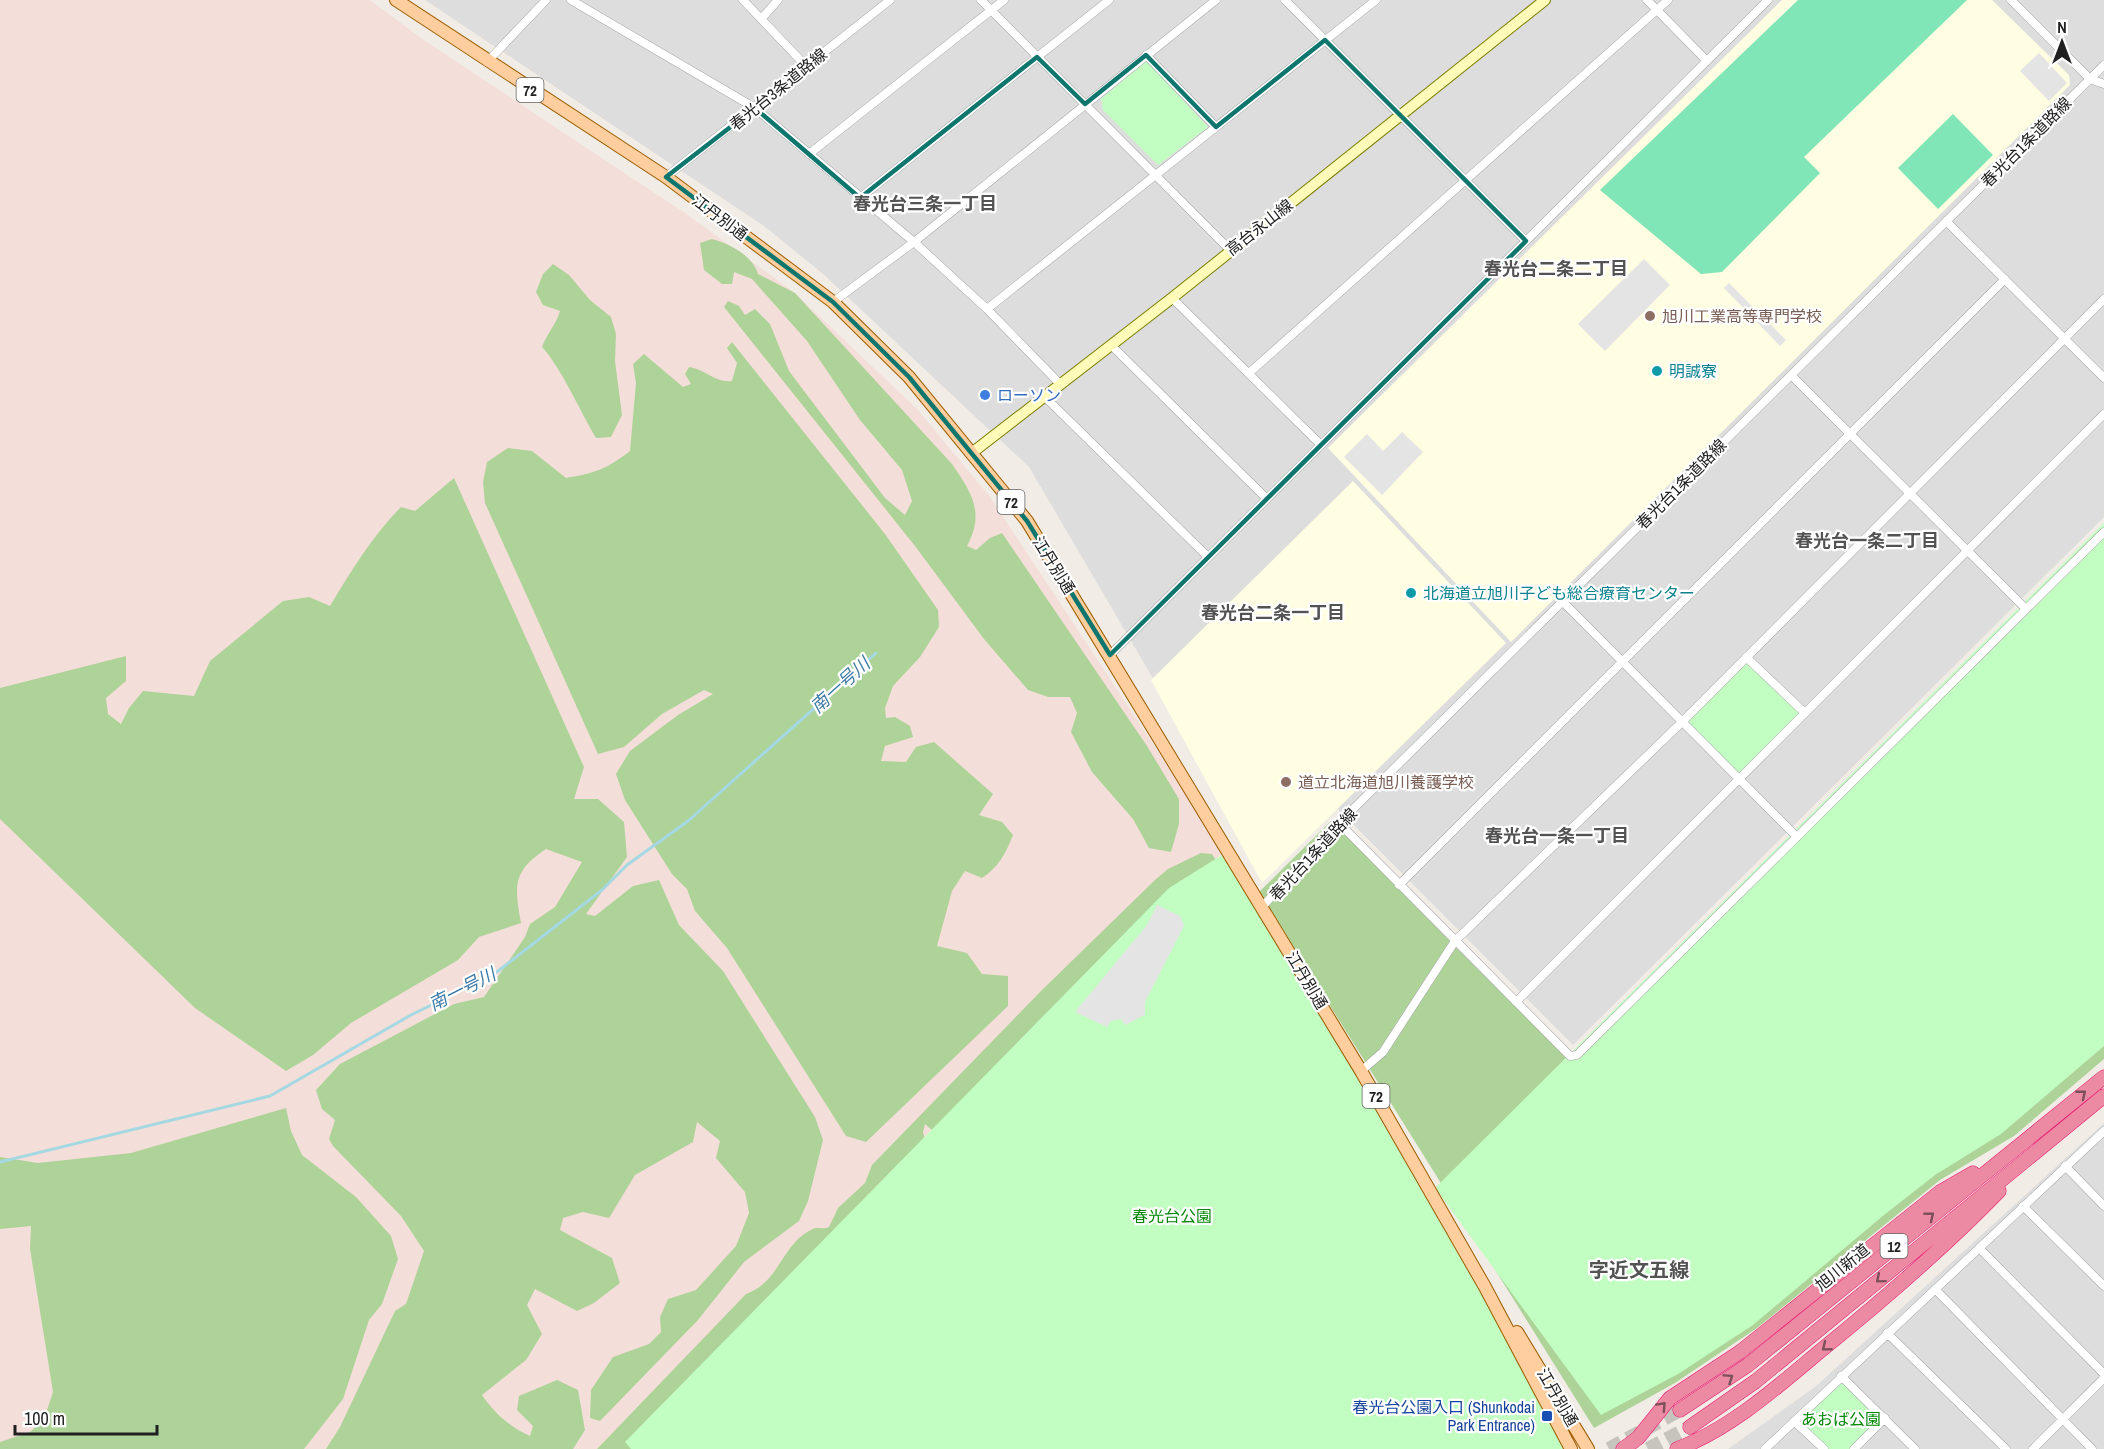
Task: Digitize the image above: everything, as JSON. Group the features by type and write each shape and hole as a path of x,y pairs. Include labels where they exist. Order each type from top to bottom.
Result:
{"highway":[{"name":"旭川新道","path":"1680,1410 1748,1365 2104,1077"},
{"name":"旭川新道","path":"1690,1426 1756,1381 2104,1096"},
{"name":"12","path":"1623,1449 1638,1438 1670,1398 1740,1352 1940,1192 2018,1147"},
{"name":"12","path":"1677,1449 1694,1442 1767,1396 1875,1307 1940,1250 2038,1150"}],"main road":[{"name":"江丹別通","path":"405,2 487,62 666,177 833,302 909,377 972,452 1027,521 1361,1071 1485,1287 1571,1449"},
{"name":"江丹別通","path":"1485,1287 1536,1359 1588,1449"}],"street":[{"path":"487,62 546,0"},
{"path":"572,0 755,108 914,242 987,309 1061,385"},
{"path":"743,0 806,66"},
{"path":"762,18 778,0"},
{"name":"春光台3条道路線","path":"666,177 890,0"},
{"path":"981,0 1230,250"},
{"path":"809,154 1004,0"},
{"path":"860,198 1109,0"},
{"path":"833,302 914,242 1216,0"},
{"path":"1285,0 1526,241"},
{"path":"987,309 1376,0"},
{"name":"高台永山線","path":"972,452 1172,298 1545,0"},
{"path":"1647,0 1707,61"},
{"path":"1249,373 1668,0"},
{"path":"1110,656 1768,0"},
{"path":"2011,0 2090,79 2104,84"},
{"path":"1146,55 1216,127"},
{"name":"春光台1条道路線","path":"1262,907 1339,823 2104,65"},
{"path":"1946,221 2104,378"},
{"path":"1399,885 2005,279"},
{"path":"1172,298 1320,445"},
{"path":"1361,1071 1383,1052 1455,941 1682,722 2104,300"},
{"path":"1111,345 1267,500"},
{"path":"1791,375 2026,609"},
{"path":"1045,397 1208,557"},
{"path":"1516,1002 2104,414"},
{"path":"1339,823 1570,1056 1577,1055 2104,532"},
{"path":"1563,602 1797,837"},
{"path":"1746,657 1805,713"},
{"path":"1765,1449 2104,1131"},
{"path":"2065,1166 2104,1206"},
{"path":"2023,1206 2104,1286"},
{"path":"1979,1248 2104,1376 2033,1449"},
{"path":"1935,1290 2092,1449"},
{"path":"1887,1333 2006,1449"},
{"path":"1841,1376 1916,1449"},
{"path":"1854,1449 1885,1418"},
{"path":"1794,1421 1824,1449"}],"highlighted area":[{"path":"1325,40 1526,241 1110,655 1027,521 909,377 833,302 666,177 755,108 860,198 1037,57 1085,104 1146,55 1216,127"}],"shaded area":[{"path":"0,0 370,0 421,38 685,213 795,293 918,410 990,497 1225,853 1169,888 625,1442 631,1449 0,1449"},
{"path":"425,0 2104,0 2104,517 1573,1045 1334,805 1266,871 1029,467 822,273 764,226"},
{"name":"旭川工業高等専門学校","path":"1782,0 1992,0 2069,75 2070,85 1511,642 1328,448"},
{"path":"2039,53 2067,83 2049,101 2020,71"},
{"path":"1644,259 1670,285 1605,351 1578,324"},
{"path":"1729,283 1786,340 1780,346 1724,288"},
{"path":"1402,432 1423,452 1382,495 1344,457 1367,434 1383,451"},
{"name":"道立北海道旭川養護学校","path":"1353,481 1506,643 1262,883 1151,680"},
{"path":"1157,905 1180,916 1184,926 1145,1002 1145,1015 1125,1025 1121,1019 1111,1021 1107,1027 1075,1012 1147,925"},
{"path":"2104,1123 2104,1449 1728,1449 1815,1387"}],"green space":[{"path":"1798,0 1967,0 1804,157 1820,173 1722,272 1701,274 1600,190"},
{"path":"1146,61 1208,127 1158,165 1103,110 1101,99"},
{"path":"1953,114 1993,155 1938,209 1898,168"},
{"path":"712,239 740,252 751,262 758,274 795,293 952,464 974,503 975,523 967,546 976,550 990,538 1002,533 1147,746 1179,799 1179,824 1171,852 1149,848 1133,819 1092,772 1071,732 1077,713 1070,697 1048,697 1028,690 984,639 915,546 724,307 728,301 739,306 745,315 755,309 770,324 789,371 885,498 905,515 912,501 902,470 860,420 807,341 752,279 734,272 732,284 722,284 704,270 700,243"},
{"path":"553,264 569,275 590,300 611,317 616,334 615,361 622,415 611,437 596,438 564,378 542,347 560,311 543,305 536,292 543,274"},
{"path":"732,342 885,534 938,610 939,627 920,657 893,686 885,708 886,718 895,717 910,726 913,737 885,746 881,761 906,762 916,747 934,742 993,794 979,815 1002,822 1013,835 1001,860 988,874 982,878 965,871 952,891 937,946 967,953 982,974 1008,976 1008,1006 866,1142 846,1136 727,948 695,911 687,889 672,874 625,800 616,774 630,751 678,715 713,694 704,690 662,714 624,747 598,754 485,503 483,482 487,462 508,448 532,451 566,478 600,469 630,451 636,383 633,364 644,354 683,387 691,384 685,374 689,367 720,380 732,381 737,363 727,348"},
{"path":"454,478 584,767 574,799 598,799 624,822 627,857 586,914 595,916 633,886 659,880 679,925 723,971 815,1117 823,1140 808,1201 799,1221 744,1262 698,1320 600,1421 590,1418 591,1390 613,1357 649,1344 661,1332 660,1317 668,1299 696,1290 736,1246 749,1213 745,1192 716,1158 720,1141 697,1122 693,1142 635,1175 609,1218 583,1212 563,1218 560,1230 612,1258 620,1283 594,1303 577,1311 535,1289 527,1305 542,1334 526,1360 482,1395 503,1419 530,1436 533,1426 517,1410 519,1396 557,1380 578,1390 585,1430 573,1449 326,1449 340,1427 395,1311 406,1304 424,1251 401,1216 333,1146 329,1139 335,1120 322,1109 316,1090 340,1064 454,1004 484,997 525,937 530,924 555,907 582,862 546,849 527,864 518,880 517,898 521,923 479,937 458,960 351,1023 313,1055 286,1071 195,1008 0,819 0,688 126,656 126,681 106,698 108,714 121,724 129,708 143,691 194,696 210,661 283,601 309,597 330,606 372,541 401,507 415,511"},
{"path":"2104,523 2104,1046 2001,1134 1935,1175 1753,1325 1678,1374 1601,1415 1435,1188"},
{"path":"1746,657 1805,713 1739,779 1682,722"},
{"path":"1333,819 1573,1065 2104,1044 2104,1059 2014,1136 1940,1180 1757,1328 1675,1383 1594,1428 1259,892"},
{"path":"1201,853 1212,854 1217,862 939,1136 925,1124 923,1132 927,1148 689,1449 597,1449 746,1294 766,1281 801,1237 813,1229 829,1227 838,1208 865,1183 872,1165 1042,990 1155,880 1168,869"},
{"name":"春光台公園","path":"1225,853 1482,1287 1566,1449 631,1449 625,1442 1169,888"},
{"path":"286,1108 291,1131 302,1155 356,1197 391,1236 398,1259 382,1304 369,1320 343,1399 304,1449 0,1449 0,1442 30,1432 44,1419 53,1392 30,1249 31,1226 0,1229 0,1157 38,1163 131,1153"},
{"name":"あおば公園","path":"1841,1376 1885,1418 1854,1449 1824,1449 1794,1421"}],"waterway":[{"name":"南一号川","path":"0,1162 270,1096 411,1015 493,975 602,890 627,865 688,821 876,653"}],"tunnel":[{"path":"1609,1449 1680,1410"},
{"path":"1648,1449 1690,1427"}],"place":[{"name":"旭川工業高等専門学校","path":"1650,316"},
{"name":"明誠寮","path":"1657,371"},
{"name":"ローソン","path":"985,395"},
{"name":"北海道立旭川子ども総合療育センター","path":"1411,593"},
{"name":"道立北海道旭川養護学校","path":"1286,782"},
{"name":"春光台公園入口 (Shunkodai Park Entrance)","path":"1547,1416"}],"district":[{"name":"春光台三条一丁目","path":"925,203"},
{"name":"春光台二条二丁目","path":"1556,268"},
{"name":"春光台一条二丁目","path":"1867,540"},
{"name":"春光台二条一丁目","path":"1273,612"},
{"name":"春光台一条一丁目","path":"1557,835"},
{"name":"字近文五線","path":"1639,1269"}]}
